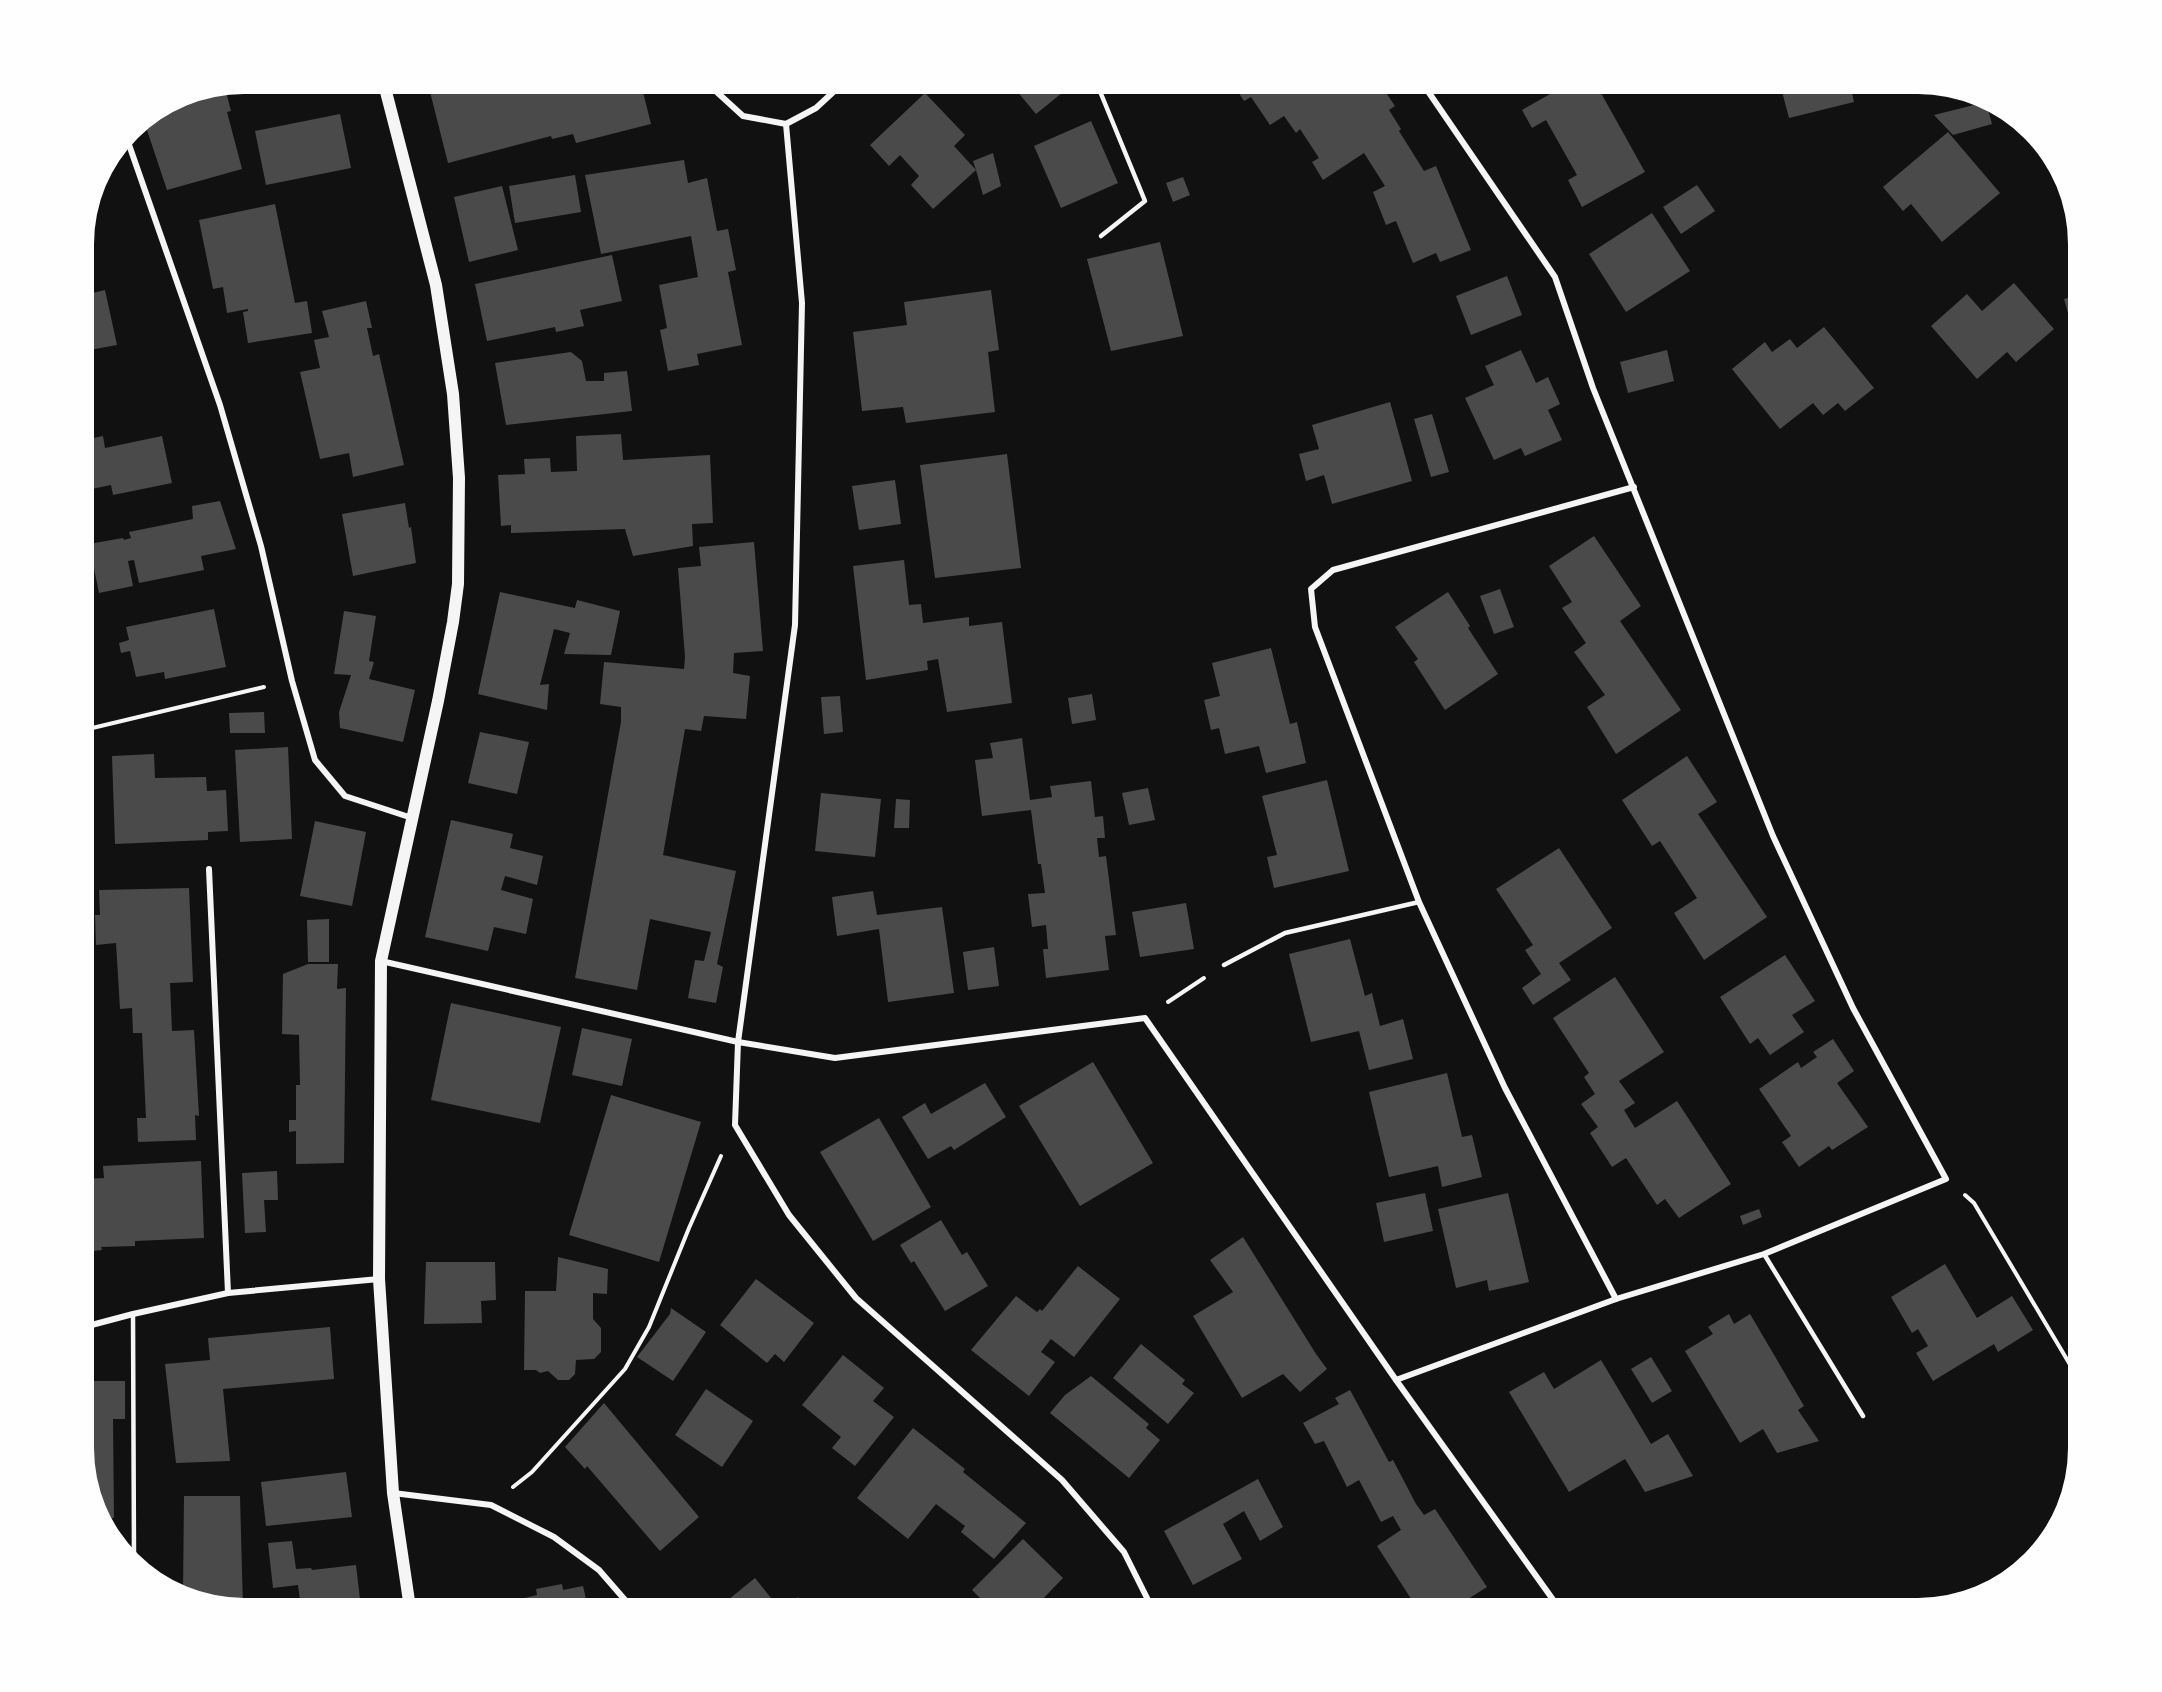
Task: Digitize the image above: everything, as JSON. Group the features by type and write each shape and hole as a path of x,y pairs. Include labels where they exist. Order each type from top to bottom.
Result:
{"main road":[{"path":"387,95 436,285 453,394 459,478 458,584 453,622 381,961 379,1279 393,1493 409,1598"}],"street":[{"path":"1396,1380 1616,1299 1764,1254 1947,1179 1853,1008 1773,836 1593,388 1555,277 1430,94"},
{"path":"720,95 743,116 786,124 816,108 830,95"},
{"path":"786,124 802,303 795,625 738,1042 735,1125 789,1215 856,1298 1062,1480 1124,1552 1147,1598"},
{"path":"130,148 220,405 261,546 291,681 315,760 345,796 412,818"},
{"path":"1616,1299 1504,1088 1419,902 1315,627 1311,589 1333,570 1634,487"},
{"path":"208,868 228,1293"},
{"path":"381,961 738,1042 835,1058 1145,1018 1396,1380 1551,1598"},
{"path":"95,1324 228,1293 379,1279"},
{"path":"393,1493 491,1505 554,1537 599,1570 623,1598"}],"lane":[{"path":"1101,94 1145,201 1101,236"},
{"path":"1224,965 1285,933 1419,902"},
{"path":"1764,1254 1863,1416"},
{"path":"133,1314 134,1548"}],"path":[{"path":"95,727 291,681"},
{"path":"1145,1018 1224,965"},
{"path":"491,1505 532,1472 625,1369 649,1327 689,1228 735,1125"},
{"path":"1947,1179 1974,1203 2068,1361"}],"building":[{"path":"1240,94 1387,94 1395,106 1389,110 1401,129 1399,131 1424,171 1436,166 1471,250 1440,262 1436,253 1413,263 1396,221 1386,225 1373,192 1385,186 1364,153 1323,180 1312,162 1319,158 1300,129 1296,133 1284,116 1270,125 1251,97 1244,101"},
{"path":"1550,94 1602,94 1645,172 1582,207 1568,180 1577,175 1546,120 1532,128 1522,110"},
{"path":"1783,94 1852,94 1854,102 1789,118"},
{"path":"431,95 644,95 651,124 576,143 573,134 552,139 551,136 448,163"},
{"path":"923,95 927,95 965,135 954,146 976,170 933,209 911,185 919,176 900,155 889,166 870,145"},
{"path":"1020,95 1060,95 1036,114"},
{"path":"227,96 231,111 227,112 242,169 167,190 147,131 178,110 196,102"},
{"path":"1973,105 1989,113 1992,124 1953,135 1934,115"},
{"path":"340,114 351,168 266,185 255,131"},
{"path":"1091,121 1118,183 1061,208 1034,146"},
{"path":"1948,132 2000,193 1942,242 1911,204 1903,211 1883,187"},
{"path":"993,153 1001,186 983,195 973,161"},
{"path":"684,160 688,183 707,178 717,231 728,229 736,270 728,272 742,345 697,354 699,365 668,371 660,330 667,328 659,285 698,277 691,236 601,254 585,175"},
{"path":"575,175 581,212 515,223 509,186"},
{"path":"1183,177 1190,195 1173,202 1166,183"},
{"path":"1697,185 1715,211 1681,234 1663,207"},
{"path":"502,186 518,250 469,262 454,197"},
{"path":"275,204 295,303 307,301 312,333 248,343 243,312 248,309 227,313 223,287 213,289 199,220"},
{"path":"1652,213 1690,271 1626,312 1589,254"},
{"path":"1160,242 1183,336 1111,351 1087,259"},
{"path":"612,255 622,301 580,310 584,326 556,332 555,327 487,341 475,284"},
{"path":"1507,276 1522,315 1471,335 1456,296"},
{"path":"2014,283 2054,329 2016,362 2007,352 1977,379 1931,326 1967,294 1982,311"},
{"path":"105,290 117,345 95,349 95,292"},
{"path":"991,290 999,350 988,352 995,412 906,423 903,407 862,411 853,332 907,325 904,302"},
{"path":"2068,298 2068,313 2064,299"},
{"path":"366,301 372,328 367,328 373,356 379,354 404,465 353,477 349,453 320,459 300,372 320,368 314,340 329,337 322,311"},
{"path":"1824,327 1874,388 1845,411 1838,403 1823,415 1813,403 1780,429 1732,369 1765,342 1772,352 1790,339 1797,348"},
{"path":"1521,350 1536,383 1548,377 1560,404 1548,410 1562,440 1525,456 1521,448 1494,460 1465,398 1494,385 1485,366"},
{"path":"1667,350 1674,381 1628,393 1620,362"},
{"path":"571,352 582,361 586,381 604,381 604,373 627,371 632,411 506,425 495,363"},
{"path":"1390,402 1412,481 1332,504 1324,475 1306,481 1299,454 1319,449 1312,425"},
{"path":"1432,414 1449,472 1431,477 1414,419"},
{"path":"621,434 623,460 710,455 713,523 692,524 693,546 633,556 625,529 511,533 511,525 501,526 498,475 525,474 524,459 550,458 551,472 577,471 576,436"},
{"path":"103,436 105,448 162,436 172,483 113,495 111,485 95,488 95,438"},
{"path":"1007,454 1021,568 935,578 920,465"},
{"path":"895,480 901,524 859,530 852,486"},
{"path":"220,501 236,549 201,556 204,570 139,583 134,560 128,561 133,586 99,593 95,573 95,543 123,538 124,540 131,538 129,532 193,519 192,506"},
{"path":"405,503 416,563 353,576 342,514"},
{"path":"1594,536 1641,606 1620,621 1681,710 1616,754 1587,707 1605,695 1574,652 1586,643 1562,608 1572,602 1549,566"},
{"path":"754,542 763,651 734,653 733,673 750,676 746,719 704,716 701,731 685,729 663,855 736,871 717,964 723,967 716,1003 688,998 695,960 704,961 711,932 650,919 637,990 575,978 621,722 621,707 600,704 604,662 684,669 678,568 701,566 699,547"},
{"path":"904,560 909,605 921,604 923,623 969,617 969,626 1002,622 1012,703 947,712 938,659 927,661 928,670 866,680 853,566"},
{"path":"1500,589 1514,627 1494,634 1480,596"},
{"path":"500,592 575,608 577,600 620,611 611,655 564,654 570,633 554,629 540,685 549,684 547,710 478,694"},
{"path":"1448,592 1498,674 1445,710 1414,662 1418,659 1395,627"},
{"path":"214,609 226,667 165,679 164,672 136,677 130,651 121,653 119,643 129,640 126,627"},
{"path":"344,611 376,616 369,661 374,662 369,679 415,690 403,742 340,728 339,712 351,675 334,674"},
{"path":"1271,648 1290,724 1297,722 1306,763 1266,773 1259,746 1225,754 1219,728 1211,730 1204,700 1220,696 1212,663"},
{"path":"1092,694 1096,720 1072,724 1068,698"},
{"path":"840,696 843,732 824,734 821,697"},
{"path":"264,712 265,733 230,733 229,713"},
{"path":"480,732 529,742 517,794 468,783"},
{"path":"1022,738 1030,800 1052,797 1050,786 1091,781 1095,817 1103,816 1105,838 1097,838 1099,857 1106,856 1116,935 1105,936 1109,970 1046,978 1043,949 1048,949 1046,925 1032,927 1028,894 1045,893 1041,864 1038,864 1031,810 982,816 975,760 993,758 990,743"},
{"path":"288,747 292,839 240,842 235,750"},
{"path":"154,754 155,778 206,777 207,791 226,790 228,831 208,832 208,840 115,844 112,756"},
{"path":"1687,756 1717,802 1698,814 1767,917 1704,960 1674,913 1697,898 1660,841 1652,846 1622,800"},
{"path":"1327,780 1349,871 1274,888 1267,857 1277,855 1262,796"},
{"path":"1148,788 1155,820 1129,825 1122,793"},
{"path":"821,793 881,799 875,857 815,851"},
{"path":"896,799 910,800 909,828 894,828"},
{"path":"451,820 513,834 510,848 543,856 537,885 505,876 501,890 533,899 526,934 494,927 488,951 425,937"},
{"path":"315,821 366,832 352,906 300,896"},
{"path":"1559,848 1612,928 1559,963 1571,980 1533,1005 1522,988 1541,974 1525,950 1533,945 1496,889"},
{"path":"189,888 193,982 170,983 172,1031 194,1030 199,1116 195,1115 196,1140 138,1142 137,1118 146,1118 142,1033 133,1033 132,1008 120,1009 116,943 96,945 95,915 100,915 99,890"},
{"path":"873,891 877,915 942,907 954,993 888,1002 879,929 837,936 832,897"},
{"path":"1186,903 1194,949 1140,957 1132,912"},
{"path":"329,919 329,962 308,962 307,920"},
{"path":"1350,939 1365,996 1372,993 1380,1026 1403,1019 1413,1059 1369,1070 1359,1031 1311,1042 1289,954"},
{"path":"994,947 999,986 968,990 963,952"},
{"path":"1785,955 1815,1001 1792,1015 1804,1032 1770,1055 1758,1038 1750,1044 1720,997"},
{"path":"308,964 338,964 337,989 346,988 344,1163 296,1164 296,1131 289,1132 289,1120 296,1120 296,1085 300,1085 299,1035 282,1034 283,974"},
{"path":"1615,977 1664,1052 1619,1081 1635,1103 1624,1110 1635,1128 1677,1101 1731,1184 1679,1218 1665,1199 1657,1205 1626,1158 1612,1167 1590,1133 1598,1127 1581,1104 1595,1094 1584,1077 1589,1073 1553,1018"},
{"path":"451,1003 561,1027 540,1123 431,1100"},
{"path":"582,1028 632,1039 622,1086 572,1075"},
{"path":"1833,1039 1854,1071 1837,1083 1868,1127 1832,1150 1829,1146 1799,1167 1782,1142 1791,1136 1759,1089 1798,1062 1801,1068 1817,1057 1813,1052"},
{"path":"1093,1062 1153,1163 1080,1206 1019,1106"},
{"path":"1447,1073 1462,1137 1472,1135 1482,1177 1442,1187 1438,1166 1389,1177 1369,1092"},
{"path":"985,1083 1006,1117 954,1150 951,1146 928,1159 902,1117 925,1103 931,1114"},
{"path":"611,1095 701,1122 659,1262 569,1235"},
{"path":"879,1118 931,1207 873,1241 820,1152"},
{"path":"201,1161 204,1238 135,1241 135,1246 101,1247 102,1250 95,1251 95,1178 104,1178 103,1166"},
{"path":"277,1171 278,1200 264,1200 266,1232 245,1233 242,1173"},
{"path":"1425,1193 1433,1231 1384,1242 1376,1203"},
{"path":"1508,1193 1529,1282 1489,1291 1487,1280 1456,1288 1438,1209"},
{"path":"1759,1209 1762,1217 1743,1225 1740,1216"},
{"path":"941,1220 962,1255 967,1252 988,1286 945,1311 914,1261 911,1263 900,1245"},
{"path":"1243,1237 1327,1369 1300,1392 1283,1374 1242,1398 1193,1316 1233,1292 1210,1260"},
{"path":"558,1257 608,1269 607,1294 593,1293 593,1319 601,1328 601,1352 594,1359 576,1360 575,1374 569,1380 558,1380 548,1371 540,1373 536,1370 524,1370 525,1291 556,1291"},
{"path":"426,1262 495,1262 496,1300 481,1301 482,1323 424,1324"},
{"path":"1945,1264 1977,1318 2012,1296 2033,1330 1998,1352 1994,1344 1933,1381 1916,1353 1928,1346 1918,1329 1912,1333 1891,1297"},
{"path":"1078,1266 1120,1299 1074,1357 1051,1339 1041,1352 1055,1362 1029,1396 971,1350 1016,1296 1037,1312 1040,1309 1042,1311"},
{"path":"756,1279 814,1323 784,1362 775,1354 767,1363 720,1325"},
{"path":"671,1308 706,1332 673,1381 637,1357 670,1314"},
{"path":"1729,1314 1734,1324 1750,1314 1804,1406 1798,1410 1819,1441 1777,1453 1763,1429 1740,1443 1685,1351 1713,1334 1708,1327"},
{"path":"330,1327 334,1379 223,1389 230,1461 176,1463 165,1364 210,1360 208,1338"},
{"path":"1141,1344 1185,1380 1182,1384 1194,1393 1168,1424 1113,1378"},
{"path":"843,1355 884,1388 873,1401 894,1417 855,1466 832,1448 841,1437 802,1405"},
{"path":"1651,1357 1672,1391 1652,1403 1631,1369"},
{"path":"1601,1360 1651,1444 1668,1434 1693,1476 1645,1492 1625,1459 1569,1492 1509,1392 1544,1372 1554,1389"},
{"path":"1091,1376 1149,1424 1146,1428 1160,1440 1129,1478 1050,1413 1065,1395"},
{"path":"95,1381 125,1381 125,1419 113,1419 114,1518 106,1505 96,1467"},
{"path":"706,1389 753,1421 722,1467 675,1435"},
{"path":"1350,1390 1389,1462 1393,1460 1416,1504 1424,1515 1435,1509 1487,1587 1470,1598 1411,1598 1377,1546 1401,1530 1393,1516 1381,1522 1359,1480 1347,1487 1324,1441 1315,1444 1303,1423 1339,1404 1335,1398"},
{"path":"604,1403 699,1517 660,1551 587,1466 585,1469 565,1447"},
{"path":"913,1428 965,1469 963,1472 1026,1523 994,1559 961,1532 965,1526 936,1504 908,1539 857,1498"},
{"path":"346,1472 352,1517 266,1526 261,1482"},
{"path":"1258,1479 1283,1527 1260,1541 1244,1511 1223,1524 1242,1559 1193,1585 1164,1531"},
{"path":"184,1496 240,1496 243,1598 215,1595 183,1584"},
{"path":"1023,1539 1063,1578 1044,1598 980,1598 972,1590"},
{"path":"292,1541 296,1569 311,1568 312,1570 356,1565 360,1598 300,1598 298,1585 273,1588 268,1543"},
{"path":"755,1578 771,1598 730,1598"},
{"path":"562,1584 563,1590 583,1586 586,1598 525,1598 537,1595 536,1589"}]}
